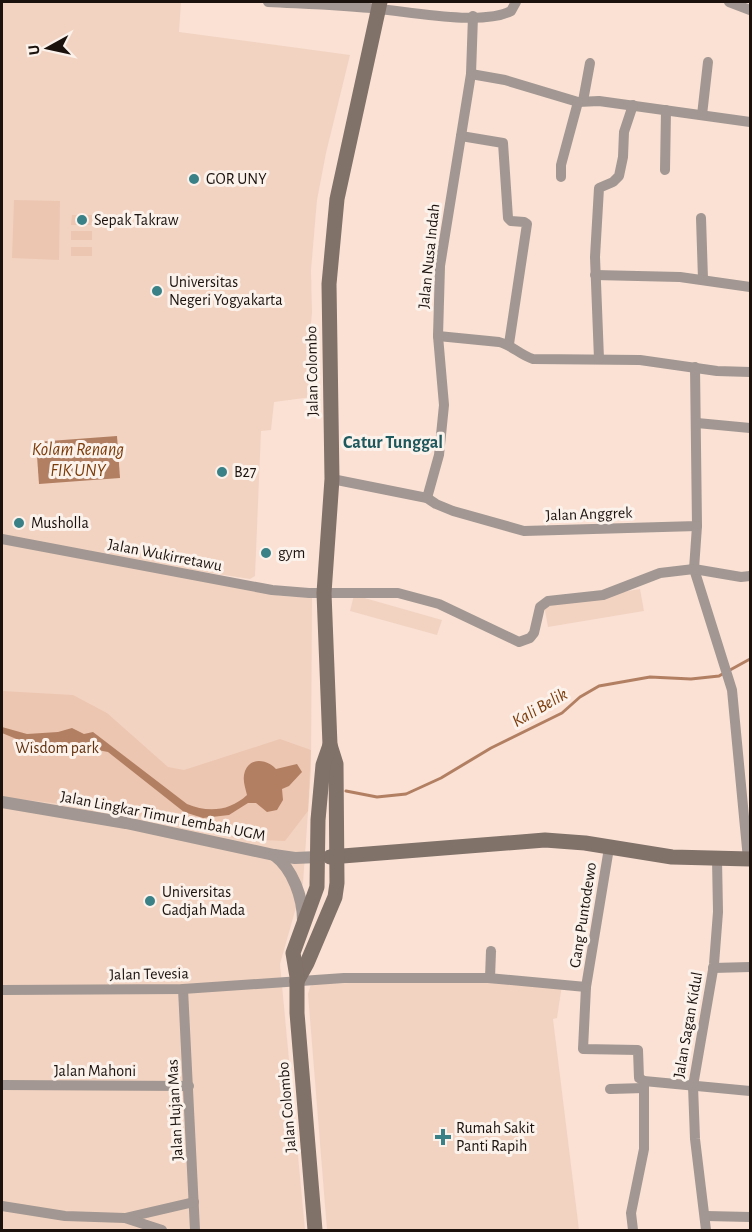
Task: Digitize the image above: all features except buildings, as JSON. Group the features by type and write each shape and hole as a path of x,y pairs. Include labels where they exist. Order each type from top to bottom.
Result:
{"main road":[{"name":"Jalan Colombo","path":"297,981 307,963 334,897 337,883 336,764 330,745 324,593 332,479 329,284 332,241 344,165 380,5"},
{"name":"Jalan Colombo","path":"315,1230 293,953 317,886 322,765 330,745"},
{"path":"318,857 545,840 572,841 672,857 749,859"}],"street":[{"path":"268,2 380,5 428,16 504,15 512,11 516,2"},
{"path":"729,2 750,10"},
{"name":"Jalan Nusa Indah","path":"427,498 439,455 443,422 444,398 438,336 442,248 471,74 473,16"},
{"path":"702,115 708,62"},
{"path":"561,177 561,165 591,63"},
{"path":"471,74 505,80 581,102 600,101 750,122"},
{"path":"599,359 595,275 599,188 613,182 619,176 623,157 624,132 633,105"},
{"path":"665,170 666,110"},
{"path":"461,136 503,143 508,218 527,224 509,344"},
{"path":"701,218 703,279"},
{"path":"595,275 703,279 750,287"},
{"path":"438,336 487,339 509,344 524,357 533,359 640,360 717,371 750,372"},
{"path":"695,367 697,526 694,569 727,671 736,723 749,859"},
{"path":"696,423 750,428"},
{"name":"Jalan Anggrek","path":"332,479 427,498 453,511 524,531 697,526"},
{"name":"Jalan Wukirretawu","path":"2,539 230,584 272,590 398,593 439,604 519,642 530,638 534,633 540,607 548,601 603,595 660,573 694,569"},
{"path":"694,569 741,577 750,576"},
{"name":"Jalan Lingkar Timur Lembah UGM","path":"2,802 126,823 274,855 295,858 318,857"},
{"name":"Gang Puntodewo","path":"609,848 586,987 583,1049 638,1050 639,1078 644,1084"},
{"path":"274,855 283,863 296,885 302,908 302,927"},
{"name":"Jalan Sagan Kidul","path":"706,1230 696,1148 693,1086 718,927 717,859"},
{"path":"490,978 491,951"},
{"path":"713,968 750,967"},
{"name":"Jalan Tevesia","path":"2,990 183,989 344,978 490,978 586,987"},
{"name":"Jalan Hujan Mas","path":"183,989 195,1230"},
{"path":"633,1230 632,1213 644,1149 644,1084"},
{"path":"610,1089 644,1084 750,1091"},
{"name":"Jalan Mahoni","path":"2,1085 189,1086"},
{"path":"2,1206 65,1216 125,1218 194,1202"},
{"path":"705,1216 750,1217"},
{"path":"125,1218 162,1230"}],"shaded area":[{"name":"Universitas Negeri Yogyakarta","path":"2,2 181,2 179,32 350,55 317,200 311,270 312,313 309,342 312,397 274,402 271,430 261,431 255,576 250,579 2,535"},
{"name":"Universitas Gadjah Mada","path":"2,543 282,596 312,598 311,770 303,883 280,964 305,1230 2,1230"},
{"path":"640,589 644,611 548,627 544,605"},
{"path":"354,595 442,620 437,635 350,611"},
{"name":"Rumah Sakit Panti Rapih","path":"434,981 562,985 557,1018 553,1019 579,1230 327,1230 308,994 311,984"}],"green space":[{"path":"14,200 60,201 59,260 12,258"},
{"name":"Sepak Takraw","path":"72,215 92,215 92,225 71,225"},
{"name":"Sepak Takraw","path":"71,231 92,231 92,240 71,240"},
{"name":"Sepak Takraw","path":"71,247 92,247 92,256 71,256"},
{"name":"Wisdom park","path":"2,691 73,695 107,713 168,767 184,770 280,739 311,750 308,811 285,841 239,839 112,810 2,797"}],"water":[{"name":"Kolam Renang FIK UNY","path":"117,436 120,478 39,484 36,442"},
{"path":"2,727 27,734 58,732 72,728 84,734 93,732 187,804 203,809 226,807 247,795 244,774 248,766 255,761 269,763 276,769 297,764 302,772 289,786 282,789 283,800 277,810 267,812 256,803 248,803 229,815 203,818 184,812 108,752 82,747 26,743 2,733"}],"waterway":[{"name":"Kali Belik","path":"730,670 750,659"},
{"name":"Kali Belik","path":"346,791 377,797 406,794 441,778 491,748 562,713 580,697 599,686 650,677 691,679 719,676 724,673"}],"place":[{"name":"GOR UNY","path":"194,179"},
{"name":"Sepak Takraw","path":"82,220"},
{"name":"Universitas Negeri Yogyakarta","path":"157,291"},
{"name":"B27","path":"222,472"},
{"name":"Musholla","path":"19,523"},
{"name":"gym","path":"266,553"},
{"name":"Universitas Gadjah Mada","path":"150,901"},
{"name":"Rumah Sakit Panti Rapih","path":"443,1137"}],"district":[{"name":"Catur Tunggal","path":"393,443"}]}
